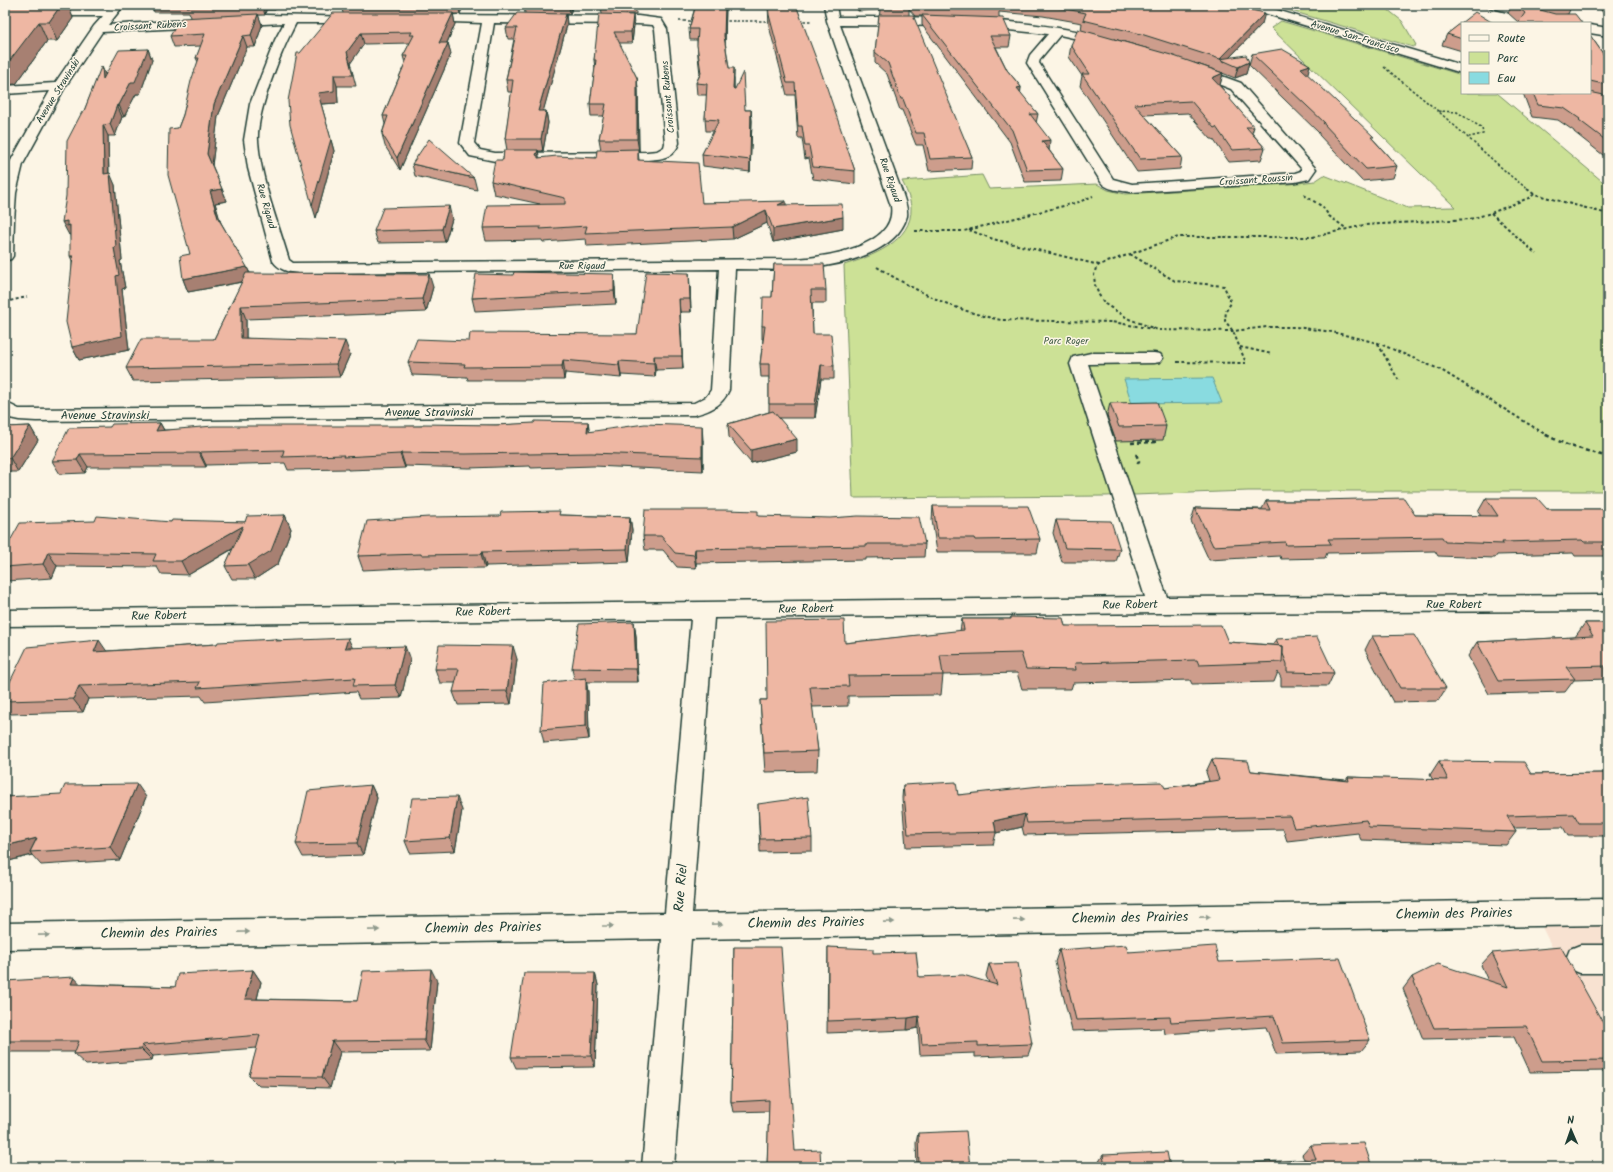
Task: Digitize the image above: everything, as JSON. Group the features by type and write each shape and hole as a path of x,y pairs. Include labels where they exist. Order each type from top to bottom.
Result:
{"street":[{"name":"Rue Rigaud","path":"292,19 281,40 257,104 251,140 255,168 283,264 294,268 302,268 811,263 841,258 866,249 876,243 884,237 896,222 899,209 896,195 833,21 830,5"},
{"name":"Avenue San-Francisco","path":"1248,5 1461,69"},
{"path":"1493,5 1561,22"},
{"path":"5,13 41,13 115,9"},
{"name":"Avenue Stravinski","path":"5,256 9,177 59,87 98,29 115,9"},
{"path":"16,24 29,20 41,13"},
{"name":"Croissant Rubens","path":"98,29 292,19 371,19"},
{"name":"Croissant Rubens","path":"410,19 490,19 638,20 657,22 661,29 672,143 670,149 660,155 647,156 495,157 475,153 471,150 467,143 487,25 490,19"},
{"path":"833,21 983,22 1018,25 1057,31 1115,44"},
{"path":"1591,29 1608,32"},
{"name":"Croissant Roussin","path":"1057,31 1034,58 1033,63 1108,182 1119,186 1132,188 1302,177 1307,174 1309,169 1241,91 1227,81 1180,65"},
{"path":"5,90 59,87"},
{"name":"Avenue Stravinski","path":"5,408 13,413 26,416 694,409 705,407 713,402 720,390 728,265"},
{"path":"1154,358 1091,358 1079,361 1079,364 1159,605"},
{"name":"Rue Robert","path":"5,618 1159,605 1608,603"},
{"name":"Rue Riel","path":"658,1167 703,610"},
{"name":"Chemin des Prairies","path":"5,936 1608,912"},
{"path":"1580,959 1608,959"}],"path":[{"path":"676,22 698,21"},
{"path":"721,21 776,21"},
{"path":"799,22 815,22"},
{"path":"1381,64 1438,111 1512,177 1534,194 1608,214"},
{"path":"1438,111 1457,112 1482,128 1483,134 1468,137"},
{"path":"1289,178 1300,192 1323,207 1329,216 1347,229"},
{"path":"912,231 950,232 969,230 1079,202 1098,194"},
{"path":"969,230 993,239 1099,264 1178,237 1308,237 1364,225 1470,219 1491,213 1531,197 1534,194"},
{"path":"1491,213 1536,254"},
{"path":"1130,254 1175,281 1224,286 1231,303 1226,311 1225,321 1233,331 1246,363 1176,362"},
{"path":"1099,264 1094,275 1095,285 1105,304 1129,319 1158,330"},
{"path":"875,266 913,289 937,301 956,309 986,318 1001,320 1112,322 1158,330 1233,331 1267,327 1296,327 1332,332 1378,343 1441,370 1550,437 1567,445 1608,457"},
{"path":"5,302 27,297"},
{"path":"1158,330 1160,336"},
{"path":"1378,343 1399,381"},
{"path":"1240,347 1272,354"},
{"path":"1126,443 1159,442"}],"shaded area":[{"path":"1608,926 1608,1059 1542,927"}],"green space":[{"path":"1271,5 1382,5 1402,21 1416,45 1413,47"},
{"name":"Parc Roger","path":"1281,21 1461,75 1461,94 1498,94 1608,186 1608,491 1248,491 1105,496 853,498 844,265 866,257 888,246 898,239 905,230 910,219 911,207 908,194 902,181 982,175 989,189 1097,184 1108,190 1125,194 1289,184 1315,181 1324,175 1408,208 1455,207 1271,28"}],"water":[{"path":"1212,378 1222,403 1132,404 1124,379"}],"building":[{"path":"5,5 61,5 49,22 39,22 5,65"},
{"path":"189,5 240,5 187,7"},
{"path":"696,5 725,5 724,36 729,68 734,68 733,89 735,89 743,72 745,110 751,110 750,160 702,154 719,120 705,119 707,84 696,83 701,73 697,45 698,29 689,29"},
{"path":"768,5 796,5 826,85 855,171 813,167 809,146 805,146 802,126 798,126 795,83 787,83 769,15"},
{"path":"915,5 998,5 1000,8"},
{"path":"1045,5 1229,5 1265,13 1220,59 1141,34 1083,20 1086,13"},
{"path":"1515,5 1522,5 1555,14 1575,14 1581,22 1519,22 1525,13"},
{"path":"1475,12 1491,22 1462,22"},
{"path":"333,13 453,13 439,43 448,43 397,158 382,134 388,116 383,116 408,56 403,56 414,35 410,35 412,32 361,33 347,52 353,75 334,75 334,91 318,93 331,139 312,205 290,125 288,101 297,53 300,53"},
{"path":"517,13 566,14 538,111 546,111 541,139 505,139 513,80 506,80 517,28 506,28"},
{"path":"258,14 251,35 243,36 214,104 207,154 222,189 210,191 218,218 247,267 183,279 180,256 190,254 168,175 169,129 178,128 183,115 191,81 199,58 196,58 205,34 170,36 181,18"},
{"path":"599,14 633,15 631,32 614,32 637,78 637,139 599,139 606,104 590,104 596,60 594,60"},
{"path":"879,15 913,15 972,157 930,159 924,133 916,133 903,99 901,99 888,63 875,52"},
{"path":"922,15 1003,18 1011,36 990,36 1007,70 1021,87 1017,88 1038,114 1030,114 1050,140 1042,141 1063,169 1027,170 1012,130"},
{"path":"1461,23 1461,39 1447,34"},
{"path":"1078,29 1171,55 1223,73 1212,78 1231,98 1229,98 1254,127 1246,127 1265,148 1232,150 1216,127 1214,128 1191,101 1134,104 1182,157 1140,159 1082,74 1090,74 1071,45"},
{"path":"1591,36 1608,61 1608,85 1591,81"},
{"path":"148,49 135,82 131,82 119,105 117,105 110,124 103,125 104,174 110,173 116,247 114,248 119,275 116,276 122,336 72,347 66,322 73,256 70,256 70,225 67,226 67,221 62,222 66,196 67,141 82,112 84,111 101,67 103,79 119,50"},
{"path":"1282,49 1310,65 1301,68 1374,137 1371,137 1397,166 1366,169 1323,123 1325,123 1252,54"},
{"path":"1246,55 1249,62 1238,67 1220,59"},
{"path":"1591,92 1608,96 1608,142 1564,108 1538,105 1533,94 1591,94"},
{"path":"429,139 474,178 412,164"},
{"path":"638,149 638,160 698,163 702,203 786,201 778,205 842,204 843,217 773,229 766,210 732,227 585,233 587,226 540,229 541,227 483,228 487,205 565,204 565,198 491,181 495,160 503,160 504,150 538,150 536,155 538,158 557,156 596,158 597,150"},
{"path":"449,206 442,229 374,231 383,208"},
{"path":"774,264 824,264 826,290 811,290 813,334 831,334 834,366 821,365 815,404 769,404 769,364 760,364 765,326 762,326 763,297 772,297"},
{"path":"514,272 614,274 614,291 472,298 476,274 513,275"},
{"path":"646,272 689,273 690,299 679,299 682,356 654,356 654,363 619,361 619,365 563,360 562,366 464,367 465,364 408,362 417,339 469,341 470,333 637,334"},
{"path":"246,273 429,274 422,299 241,306 241,338 345,341 336,364 126,368 141,339 214,339"},
{"path":"1157,402 1166,426 1119,427 1110,403"},
{"path":"773,411 797,439 751,450 728,424"},
{"path":"535,421 588,422 587,432 645,424 702,426 702,457 591,453 401,453 343,457 344,455 282,457 284,450 199,453 80,454 77,460 52,461 69,428 110,427 112,424 160,423 156,431 213,426 422,426 423,424 496,425 534,423"},
{"path":"30,426 10,458 5,458 5,427"},
{"path":"1404,498 1415,515 1498,516 1486,498 1537,498 1547,509 1608,509 1608,542 1584,542 1582,540 1502,542 1503,544 1445,542 1442,537 1328,539 1331,544 1286,545 1285,542 1213,546 1195,508 1270,510 1266,501"},
{"path":"933,506 1028,506 1040,539 975,540 974,538 938,538"},
{"path":"645,510 758,511 758,516 830,518 858,516 919,517 925,544 867,544 867,546 695,549 694,555 675,553 661,536 643,536"},
{"path":"560,511 559,515 630,517 627,549 482,552 481,554 358,556 367,521 429,517 500,516 501,512"},
{"path":"285,515 271,551 248,565 225,566 243,526 181,561 153,561 156,554 48,552 43,564 5,567 5,550 20,523 95,521 97,516 171,522 172,520 245,522 247,516"},
{"path":"1056,520 1111,521 1120,549 1065,548"},
{"path":"1011,617 1063,618 1065,626 1221,625 1228,642 1283,646 1282,662 1199,665 1197,660 1075,663 1076,670 1026,669 1021,653 940,655 943,675 848,676 849,686 810,687 818,751 764,753 760,700 767,700 766,621 844,620 845,643 964,630 962,619 1011,619"},
{"path":"634,622 636,669 572,668 579,624"},
{"path":"1585,623 1608,623 1608,666 1566,667 1575,679 1498,681 1477,642 1593,636"},
{"path":"1414,635 1446,688 1400,688 1372,636"},
{"path":"1317,637 1334,673 1287,672 1287,664 1283,654 1283,646 1279,646 1276,639"},
{"path":"348,638 345,648 405,646 395,685 353,686 355,678 197,688 200,682 79,686 73,699 5,701 5,692 27,647 99,640 94,652 217,644 218,642 276,639 275,641"},
{"path":"439,645 513,646 507,691 453,692 459,669 435,669"},
{"path":"586,678 586,726 541,730 544,683"},
{"path":"1212,759 1248,761 1251,771 1349,781 1348,777 1448,780 1439,761 1524,762 1531,774 1608,773 1608,823 1579,823 1574,814 1507,816 1516,832 1369,827 1366,820 1294,828 1290,816 1027,823 1025,814 994,821 996,832 908,834 903,785 956,782 958,795 1049,785 1162,782 1165,788 1219,780"},
{"path":"137,784 110,847 30,852 37,838 5,846 5,797 61,794 65,785"},
{"path":"371,785 357,843 296,844 308,791"},
{"path":"457,797 450,838 405,841 412,798"},
{"path":"808,797 812,838 760,839 758,804"},
{"path":"1126,945 1128,952 1215,946 1219,962 1340,958 1370,1040 1283,1043 1274,1016 1171,1022 1170,1017 1076,1020 1059,950"},
{"path":"734,947 781,947 795,1151 820,1150 821,1167 767,1167 769,1100 731,1102"},
{"path":"828,947 873,949 873,953 916,952 919,977 963,975 997,985 989,964 1018,963 1032,1044 978,1046 978,1042 922,1044 919,1016 908,1018 828,1021"},
{"path":"1561,947 1608,1032 1608,1060 1542,1061 1526,1026 1434,1028 1412,977 1438,964 1508,987 1492,953"},
{"path":"431,969 424,1040 332,1041 322,1077 249,1076 260,1035 142,1045 141,1049 74,1054 79,1041 5,1041 5,981 74,977 71,984 175,987 178,974 253,970 245,999 357,1001 363,971"},
{"path":"524,973 595,973 591,1056 511,1057"},
{"path":"966,1131 970,1167 919,1167 918,1133"},
{"path":"1364,1143 1372,1167 1175,1167 1316,1159 1311,1145"},
{"path":"1167,1152 1170,1167 1105,1167 1103,1155"},
{"path":"554,1163 554,1167 482,1167 482,1165"},
{"path":"389,1164 388,1167 327,1167"},
{"path":"1570,1166 1570,1167 1545,1167"}]}
